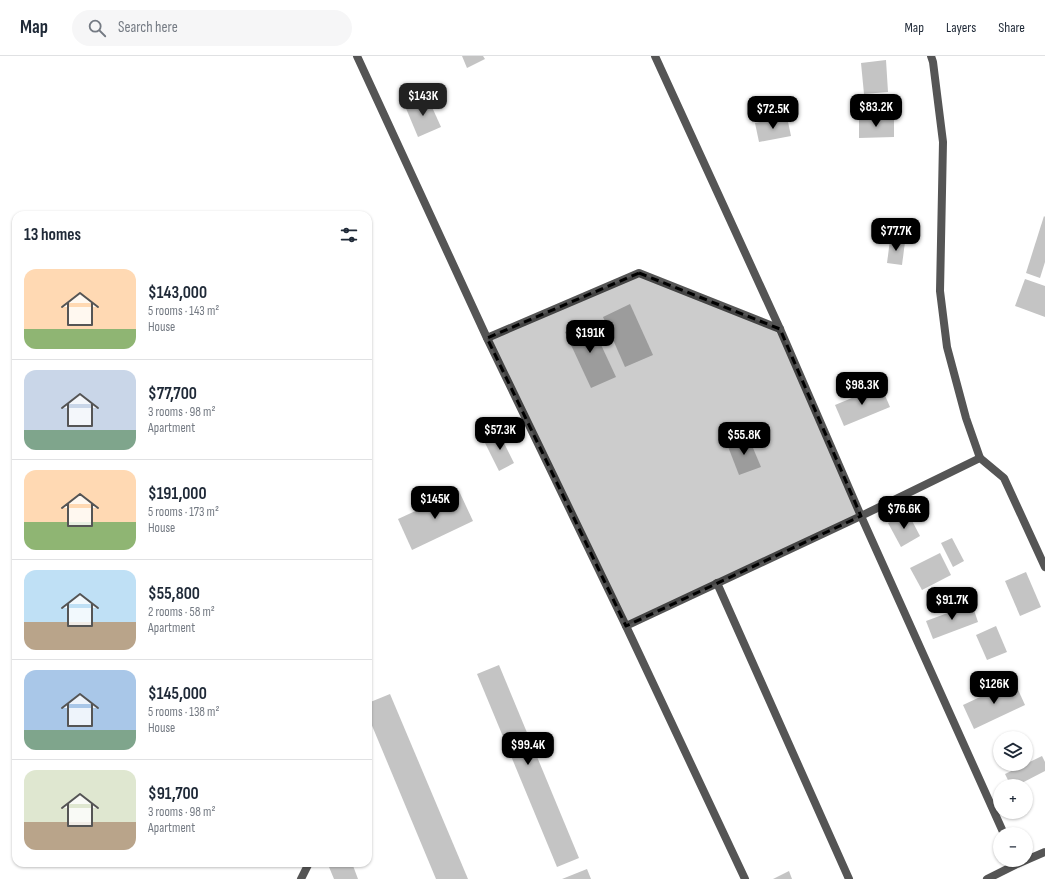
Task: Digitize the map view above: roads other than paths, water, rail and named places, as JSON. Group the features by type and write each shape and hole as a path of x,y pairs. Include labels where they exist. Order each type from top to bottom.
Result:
{"street":[{"path":"357,56 487,338 626,626 745,879"},
{"path":"655,56 780,329 861,516 1001,827"},
{"path":"931,56 943,142 940,291 947,347 966,418 980,458 1004,478 1045,567"},
{"path":"487,338 639,273 780,329"},
{"path":"626,626 861,516 980,458"},
{"path":"717,583 849,879"},
{"path":"1033,856 1045,852"},
{"path":"301,879 307,867"},
{"path":"987,879 1007,867"}]}
